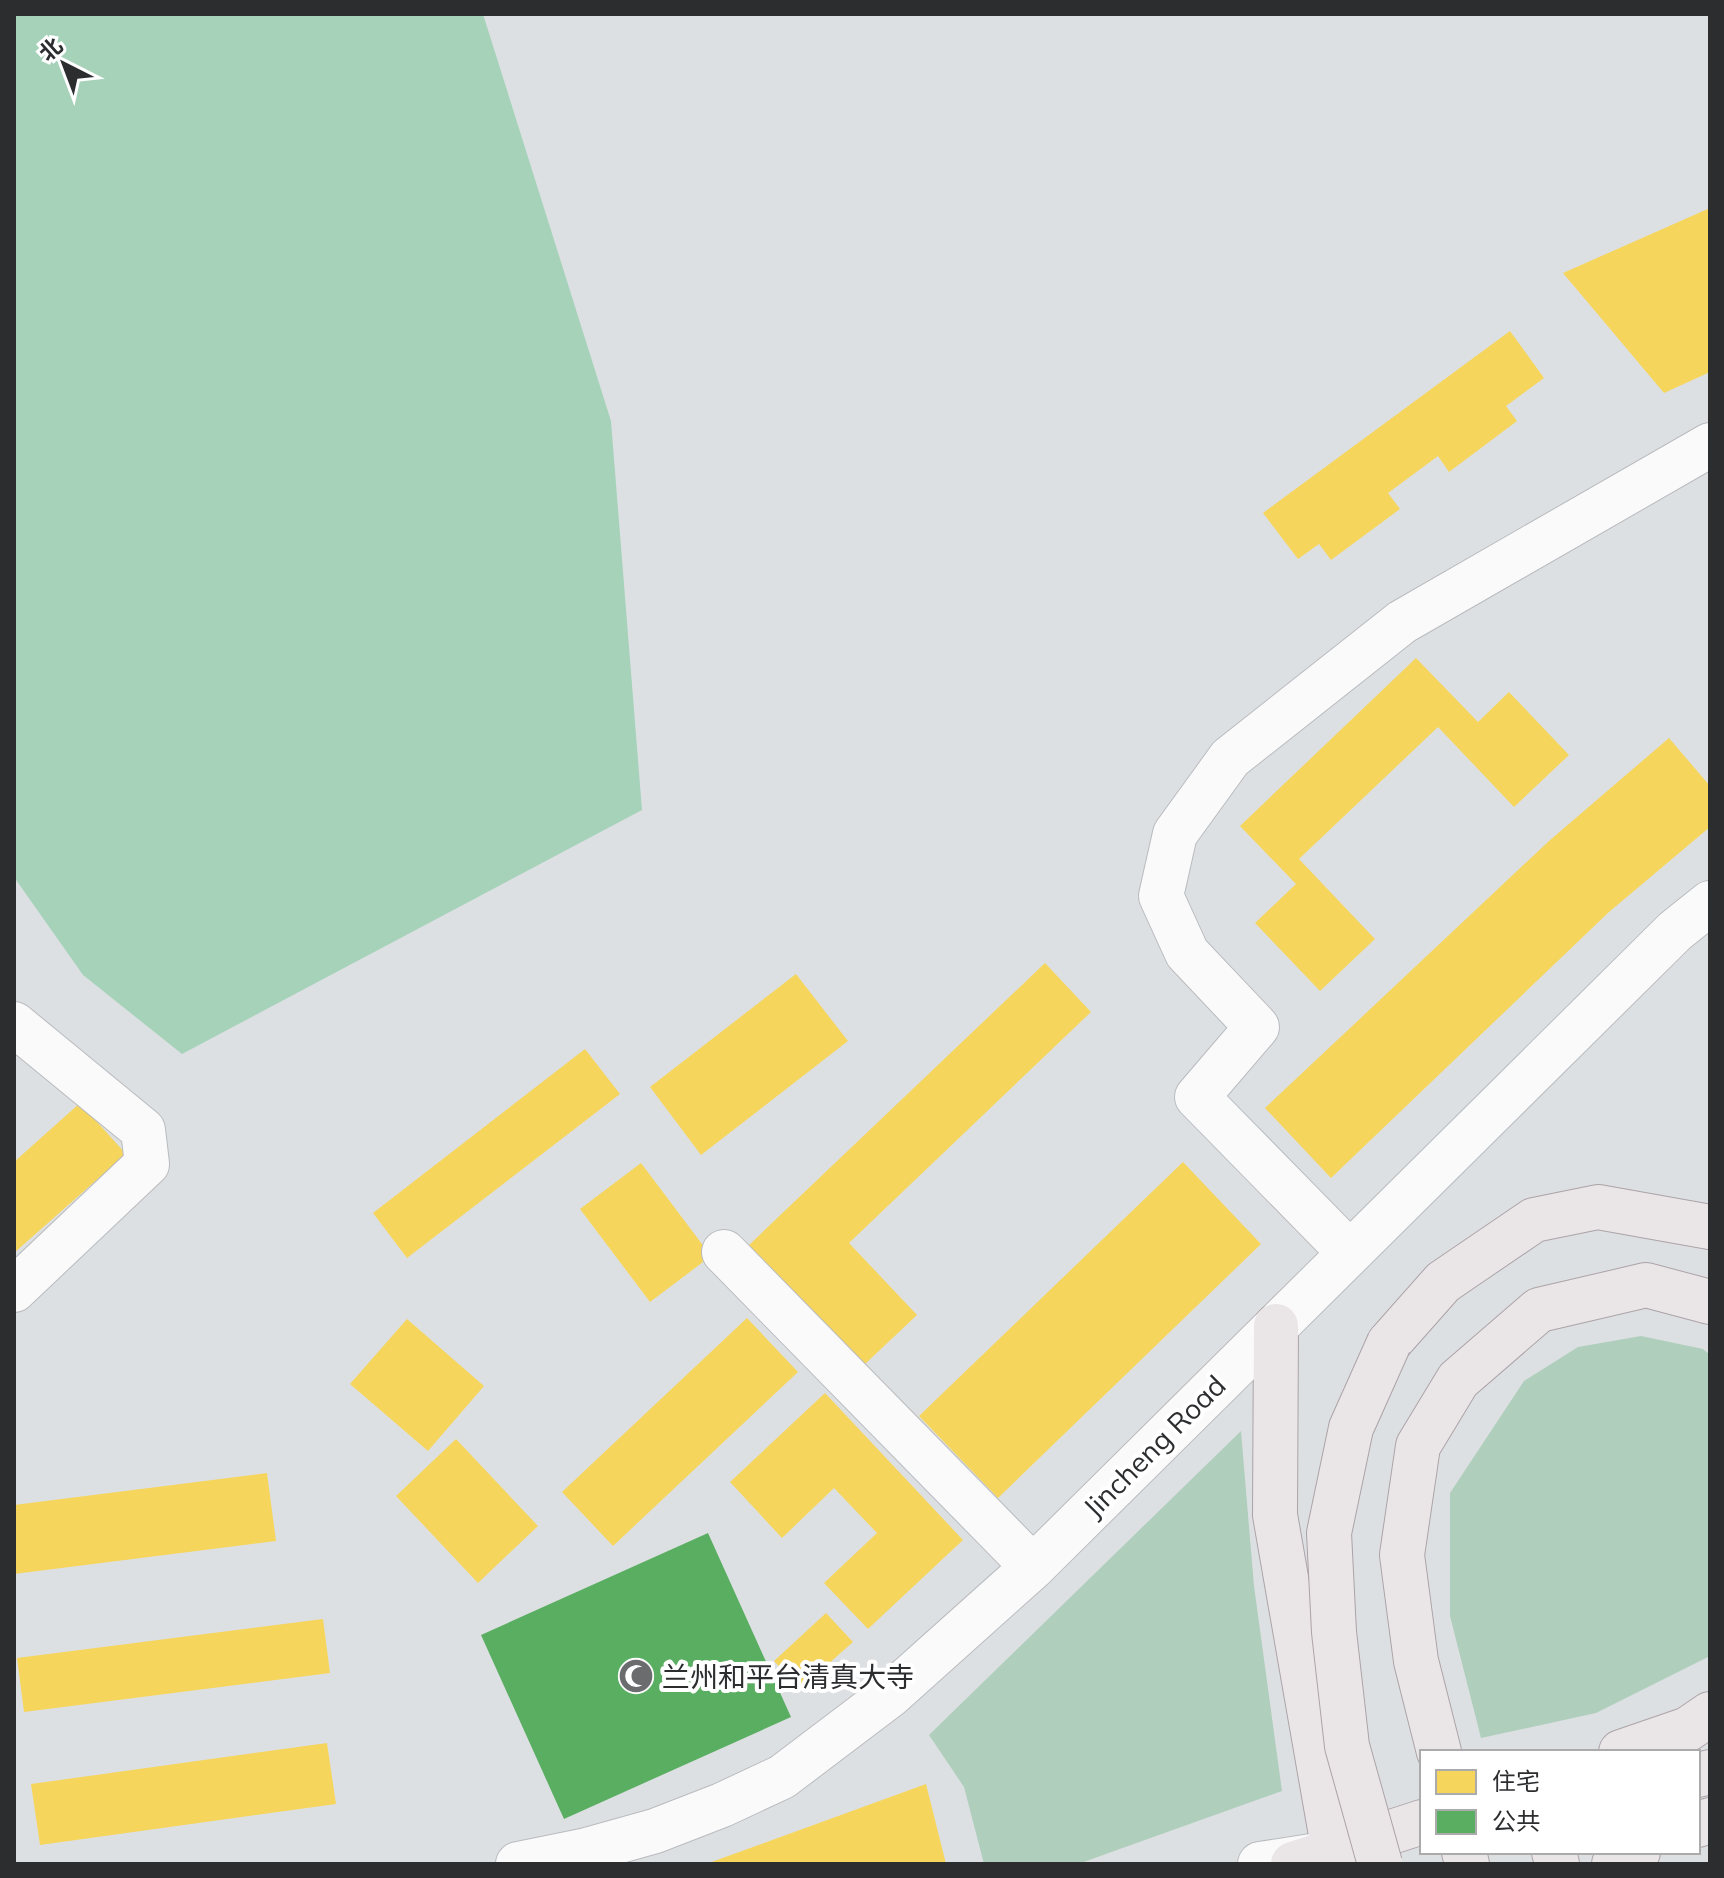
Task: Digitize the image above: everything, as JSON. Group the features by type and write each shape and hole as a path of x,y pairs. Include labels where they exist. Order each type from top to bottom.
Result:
{"main road":[{"path":"1380,1864 1347,1746 1334,1632 1329,1533 1351,1428 1389,1343 1443,1282 1534,1220 1598,1207 1710,1227"},
{"path":"1438,1750 1416,1661 1402,1555 1418,1446 1458,1380 1539,1310 1646,1285 1710,1302"},
{"path":"1276,1326 1275,1515 1313,1858"},
{"path":"1627,1750 1688,1729 1710,1714"},
{"path":"1313,1858 1420,1823"},
{"path":"1313,1858 1420,1834"},
{"path":"1614,1864 1634,1854"}],"street":[{"path":"1350,1253 1197,1097 1257,1027 1187,953 1161,896 1175,834 1230,758 1402,622 1710,445"},
{"name":"Jincheng Road","path":"518,1864 587,1850 655,1831 782,1777 889,1696 1033,1567 1675,931 1710,903"},
{"path":"14,1024 143,1130 147,1164 14,1290"},
{"path":"724,1252 1033,1567"},
{"path":"1260,1864 1313,1858"}],"green space":[{"path":"14,14 483,14 611,421 642,810 182,1054 83,975 14,877"},
{"path":"1641,1336 1703,1349 1710,1355 1710,1656 1596,1713 1481,1738 1450,1616 1450,1493 1524,1381 1578,1347"},
{"path":"1241,1431 1254,1586 1282,1791 1078,1864 984,1864 964,1787 929,1735"}],"building: 住宅":[{"path":"1710,208 1710,372 1664,393 1563,273"},
{"path":"1510,331 1544,378 1506,406 1517,421 1449,472 1438,456 1388,493 1400,509 1331,560 1319,544 1298,559 1263,513"},
{"path":"1416,658 1478,722 1509,692 1569,755 1514,807 1438,727 1299,859 1375,939 1320,991 1255,923 1296,884 1240,826"},
{"path":"1669,738 1710,786 1710,827 1609,912 1331,1178 1265,1108 1549,841"},
{"path":"1045,963 1091,1012 849,1243 917,1315 864,1365 749,1245"},
{"path":"796,974 848,1041 701,1155 650,1087"},
{"path":"585,1049 620,1094 407,1258 373,1213"},
{"path":"80,1103 126,1154 14,1253 14,1162"},
{"path":"1183,1162 1261,1244 998,1498 919,1416"},
{"path":"641,1163 711,1256 650,1302 580,1209"},
{"path":"747,1318 798,1372 613,1546 562,1492"},
{"path":"407,1319 484,1386 428,1451 350,1384"},
{"path":"825,1393 963,1540 868,1629 824,1583 877,1533 834,1488 782,1538 730,1482"},
{"path":"456,1439 538,1526 478,1583 396,1496"},
{"path":"267,1473 276,1541 14,1574 14,1505"},
{"path":"826,1613 853,1642 800,1689 774,1661"},
{"path":"323,1619 330,1673 24,1712 17,1658"},
{"path":"327,1743 336,1804 40,1845 31,1784"},
{"path":"926,1784 946,1864 706,1864"}],"building: 公共":[{"name":"兰州和平台清真大寺","path":"708,1533 791,1717 564,1819 481,1635"}],"place":[{"name":"兰州和平台清真大寺","path":"636,1676"}]}
